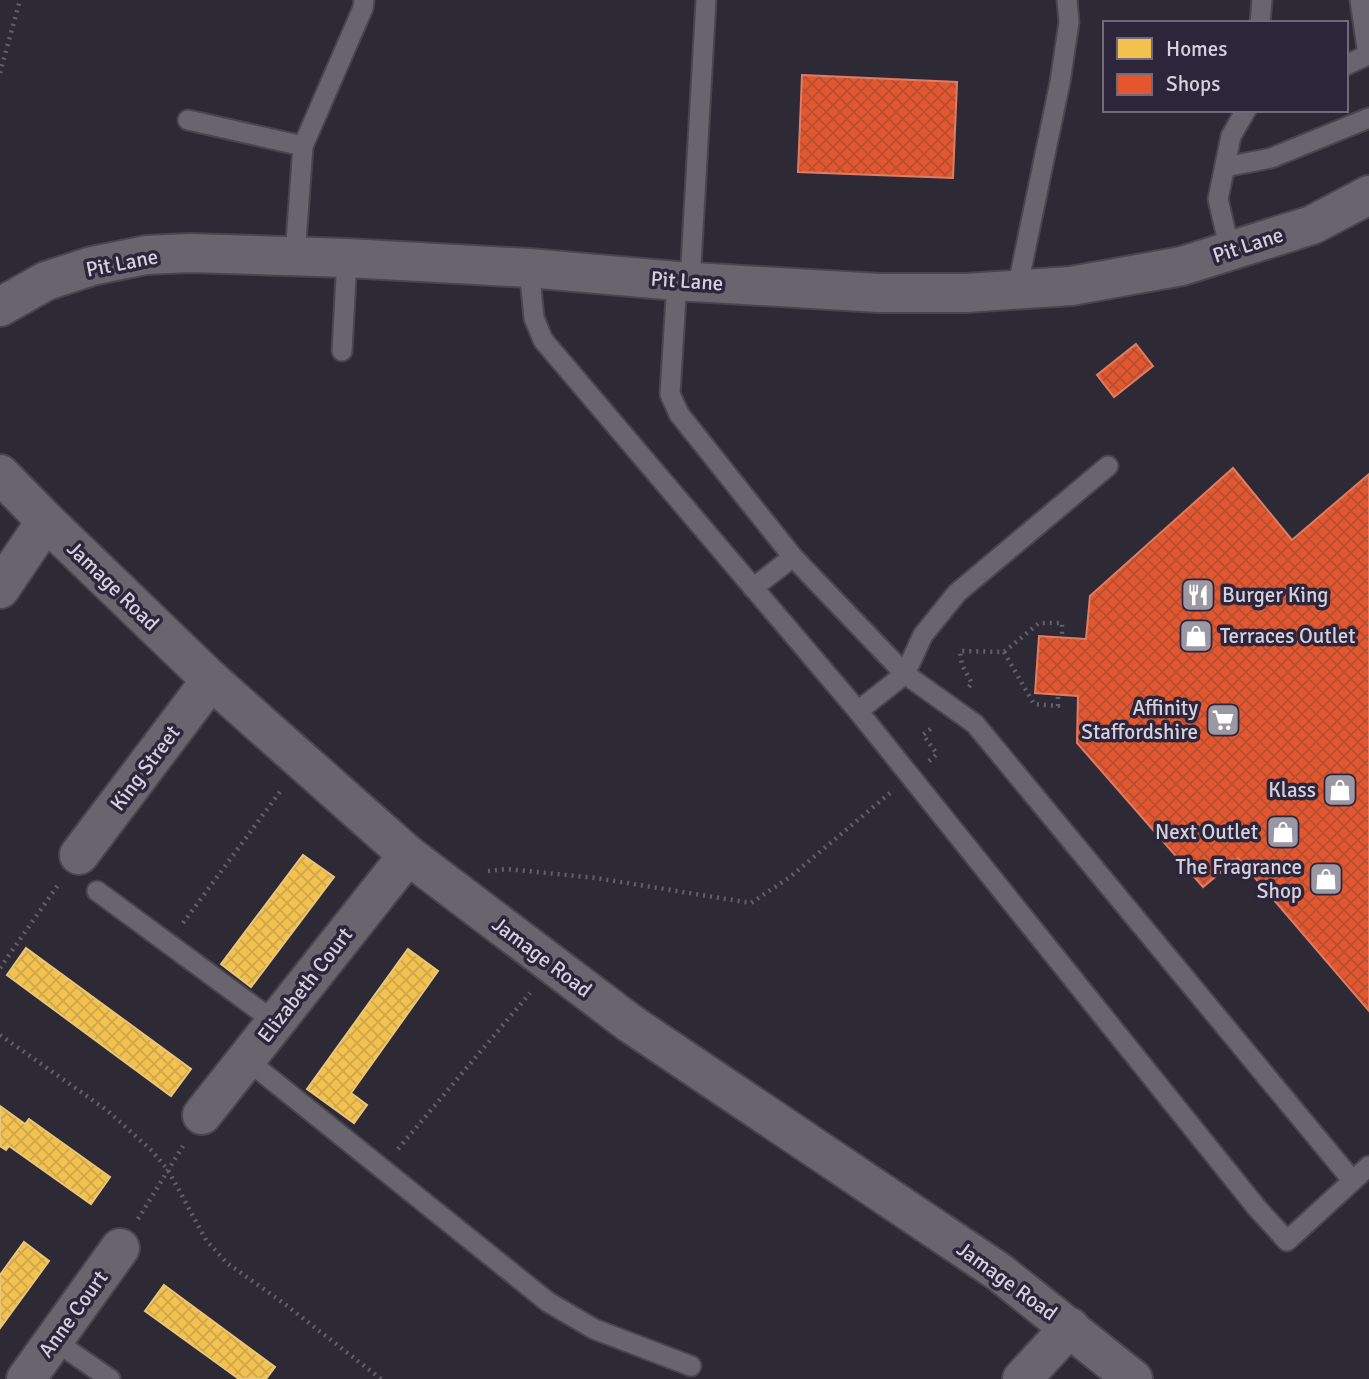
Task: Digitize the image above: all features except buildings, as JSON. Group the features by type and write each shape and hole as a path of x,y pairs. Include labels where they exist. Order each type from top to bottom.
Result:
{"street":[{"name":"Pit Lane","path":"0,307 46,281 92,266 146,255 190,253 529,268 879,293 966,293 1071,286 1182,266 1312,225 1369,195"},
{"name":"Jamage Road","path":"0,474 211,680 422,865 631,1024 999,1272 1133,1379"},
{"path":"0,589 46,521"},
{"name":"King Street","path":"79,855 211,680"},
{"name":"Elizabeth Court","path":"202,1115 275,1023 422,865"},
{"name":"Anne Court","path":"26,1379 120,1248"},
{"path":"1022,1379 1070,1327"}],"lane":[{"path":"295,256 303,146 363,8 364,0"},
{"path":"706,0 683,281 670,394 679,414 793,558 905,674 975,724 1352,1180"},
{"path":"1017,290 1060,82 1069,22 1067,0"},
{"path":"1260,21 1262,0"},
{"path":"1348,64 1369,55 1360,0"},
{"path":"1230,251 1218,199 1231,136 1245,112"},
{"path":"1225,167 1270,158 1369,118"},
{"path":"188,120 303,146"},
{"path":"342,351 347,258"},
{"path":"529,268 534,318 542,340 858,711 1257,1208 1287,1241 1369,1167"},
{"path":"858,711 905,674 923,635 957,593 1108,466"},
{"path":"753,588 793,558"},
{"path":"97,891 275,1023"},
{"path":"246,1059 548,1302 594,1329 691,1366"},
{"path":"55,1341 110,1379"}],"path":[{"path":"0,73 20,0"},
{"path":"422,865 507,869 596,878 661,891 751,903 790,877 937,754 923,735 954,710 972,682 962,665 960,651 1004,652 1040,623 1062,623 1062,638"},
{"path":"1004,652 1034,704 1058,706 1058,695"},
{"path":"167,943 302,762"},
{"path":"0,968 79,855"},
{"path":"381,1168 553,965"},
{"path":"0,1035 107,1111 152,1151 168,1170 206,1240 227,1264 286,1305 381,1379"},
{"path":"120,1248 202,1115"}],"place":[{"name":"Burger King","path":"1198,595"},
{"name":"Terraces Outlet","path":"1196,636"},
{"name":"Affinity Staffordshire","path":"1223,720"},
{"name":"Klass","path":"1340,790"},
{"name":"Next Outlet","path":"1283,832"},
{"name":"The Fragrance Shop","path":"1326,879"}]}
